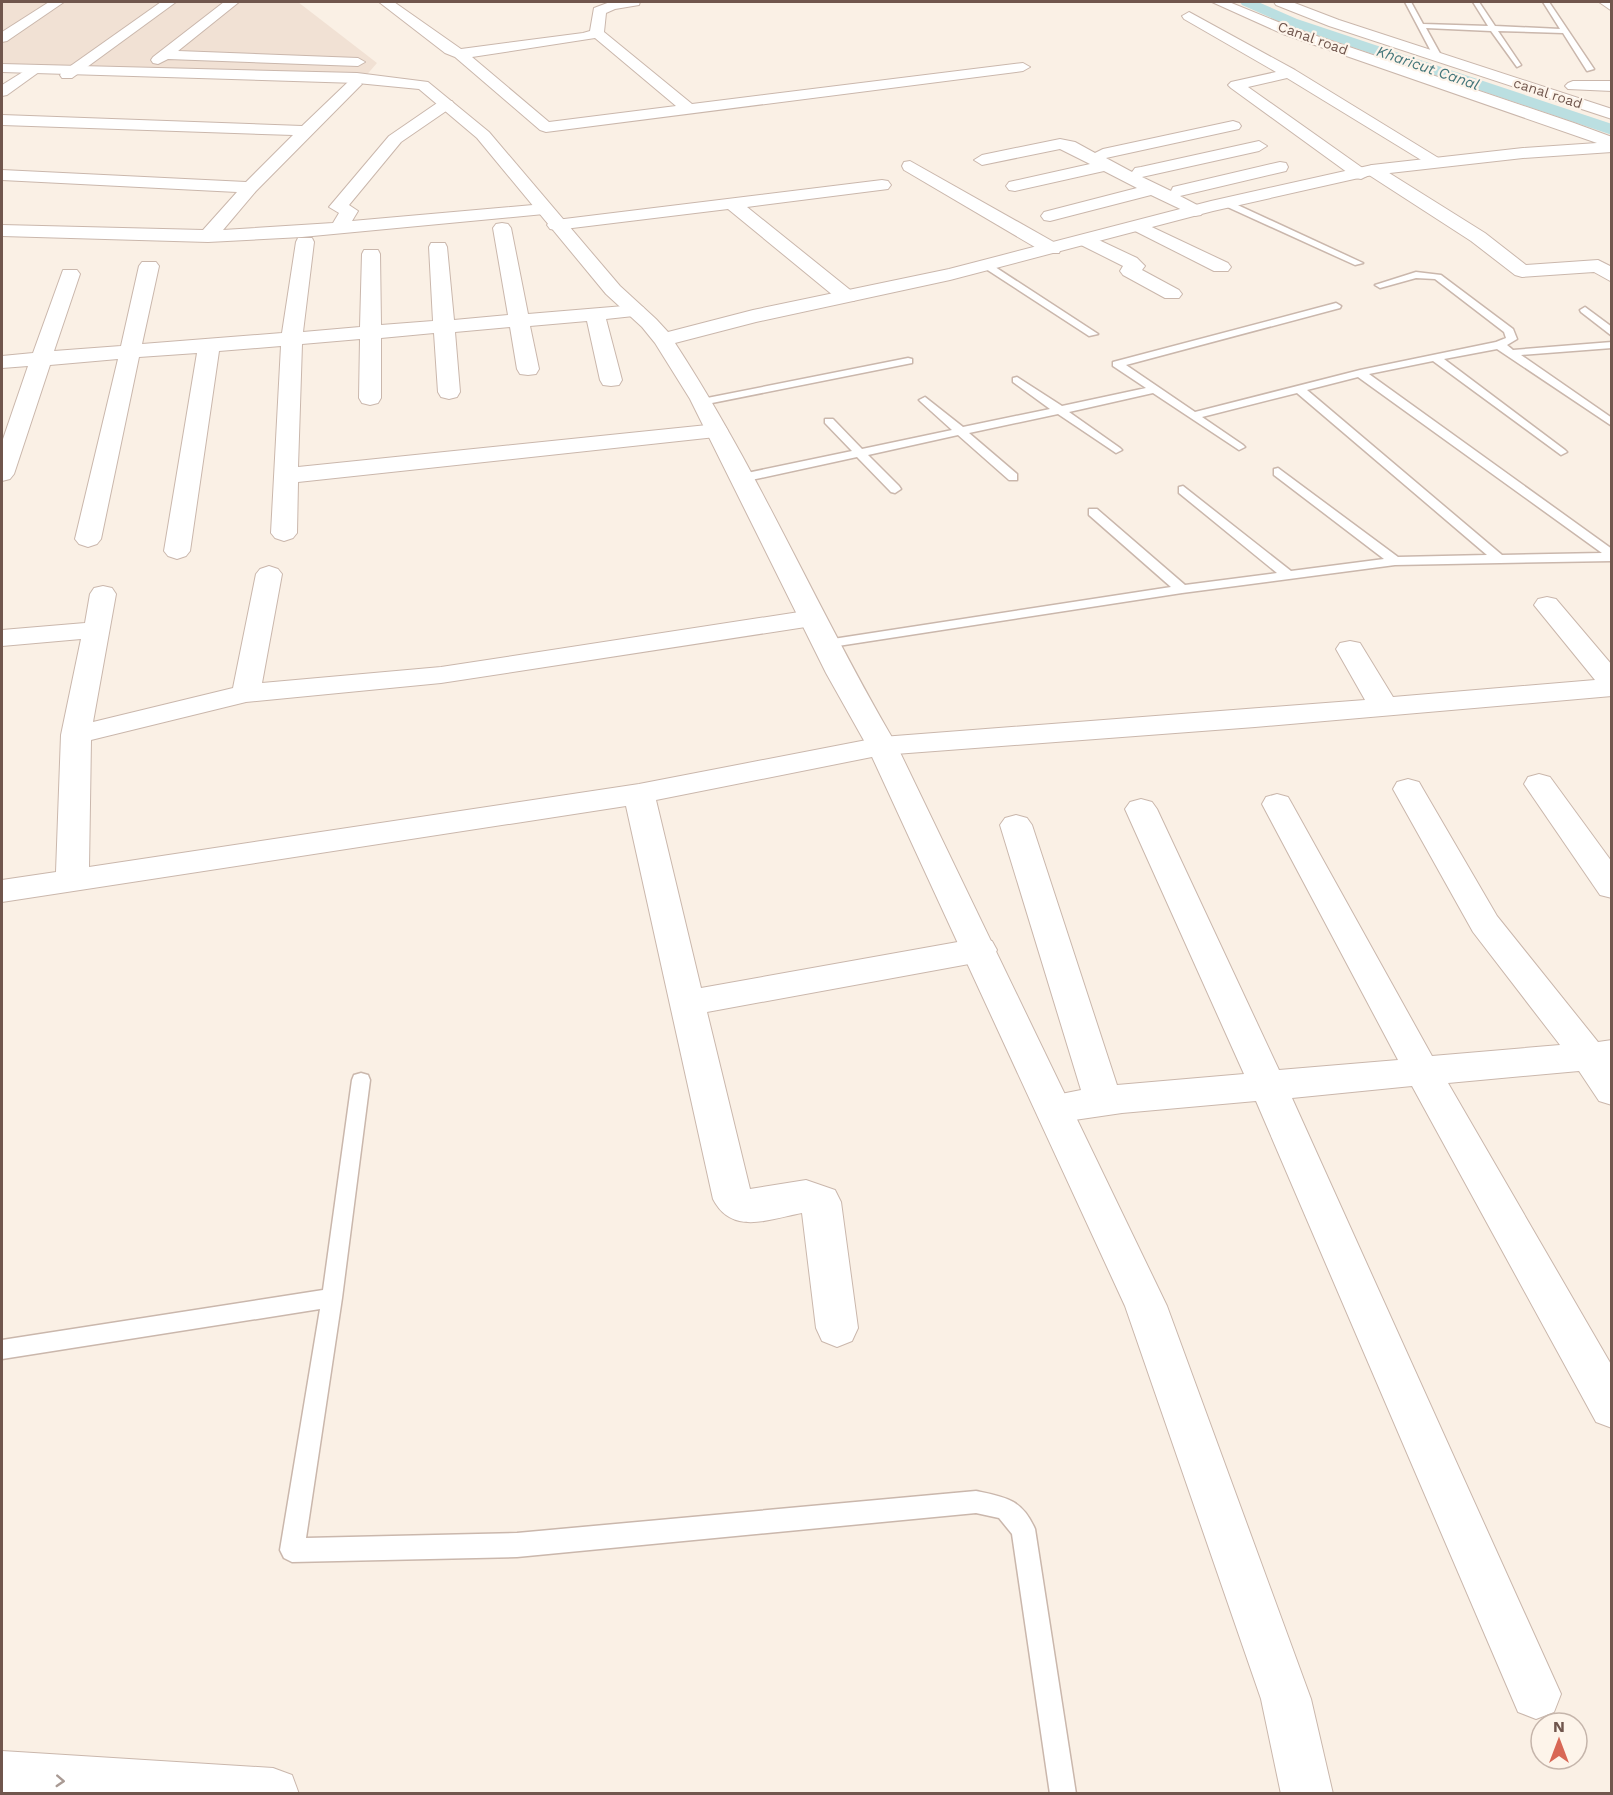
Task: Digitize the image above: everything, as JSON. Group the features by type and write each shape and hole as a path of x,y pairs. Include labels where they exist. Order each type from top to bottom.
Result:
{"street":[{"path":"2,38 57,2"},
{"path":"70,73 169,2"},
{"path":"142,72 232,2"},
{"path":"386,2 450,50 460,54 546,127 1023,67"},
{"path":"634,2 594,6 597,33 689,109"},
{"name":"Canal road","path":"1219,2 1288,31 1557,122 1611,145"},
{"name":"canal road","path":"1281,2 1437,57 1611,114"},
{"path":"1606,2 1611,7"},
{"path":"1188,16 1290,73 1437,162"},
{"path":"460,54 585,38 597,33"},
{"path":"178,44 340,48"},
{"path":"164,55 361,76 423,85 483,135 613,290 649,325 702,402 818,631 882,746 1146,1305 1287,1699 1307,1794"},
{"path":"2,68 70,73 361,76"},
{"path":"2,73 31,71"},
{"path":"2,92 31,71"},
{"path":"70,73 142,72 357,78 361,76"},
{"path":"1290,73 1236,85 1366,172 1478,237 1522,271 1598,266 1611,276"},
{"path":"208,236 250,188 361,76"},
{"path":"1573,86 1611,86"},
{"path":"339,227 348,211 338,207 373,163 395,139 446,105"},
{"path":"2,120 306,131"},
{"path":"1015,186 1105,159 1233,126"},
{"path":"1090,135 1078,138 1079,141 1153,189 1211,207"},
{"path":"982,160 1060,144 1141,172 1211,207"},
{"path":"2,362 595,314 649,325 753,316 986,265 1211,207 1366,172 1437,162 1611,145"},
{"path":"1141,172 1259,146"},
{"path":"909,166 1052,249"},
{"path":"1179,190 1280,167"},
{"path":"2,175 250,188"},
{"path":"2,231 208,236 550,217 733,204 882,185"},
{"path":"1050,216 1153,189"},
{"path":"733,204 847,297"},
{"path":"1139,226 1221,267"},
{"path":"502,228 528,369"},
{"path":"1086,240 1130,262 1135,266 1130,271 1172,294"},
{"path":"284,533 292,338 305,242"},
{"path":"438,248 449,392"},
{"path":"370,398 371,254"},
{"path":"88,539 149,266"},
{"path":"2,474 70,274"},
{"path":"595,314 611,380"},
{"path":"177,551 209,345"},
{"path":"285,476 717,431"},
{"path":"246,693 268,574"},
{"path":"72,881 76,735 103,594"},
{"path":"1547,605 1611,683"},
{"path":"2,638 97,630"},
{"path":"76,735 246,693 441,675 818,631"},
{"path":"1350,649 1384,707"},
{"path":"2,891 639,794 882,746 1611,687"},
{"path":"1539,784 1611,887"},
{"path":"1408,789 1485,924 1600,1055 1611,1091"},
{"path":"639,794 733,1199 743,1207 806,1196 820,1202 837,1328"},
{"path":"1277,804 1422,1071 1611,1408"},
{"path":"1142,808 1268,1086 1536,1694"},
{"path":"1016,825 1103,1101"},
{"path":"687,1003 980,950"},
{"path":"1054,1108 1103,1101 1600,1055"},
{"path":"2,1777 273,1794"}],"lane":[{"path":"1408,2 1437,57"},
{"path":"1476,2 1517,65"},
{"path":"1546,2 1590,69"},
{"path":"1421,26 1565,31"},
{"path":"1211,207 1358,263"},
{"path":"986,265 1093,334"},
{"path":"1192,416 1360,373 1498,345 1512,339 1509,331 1438,277 1414,274 1380,285"},
{"path":"1239,447 1117,364 1336,306"},
{"path":"1585,310 1611,333"},
{"path":"1498,345 1611,423"},
{"path":"1510,353 1611,345"},
{"path":"1435,358 1561,452"},
{"path":"702,402 908,361"},
{"path":"1360,373 1611,556"},
{"path":"1017,380 1116,450"},
{"path":"1299,389 1498,558"},
{"path":"742,478 1154,390"},
{"path":"925,400 1013,477"},
{"path":"829,421 895,489"},
{"path":"1278,472 1395,561"},
{"path":"1183,490 1288,574"},
{"path":"1093,512 1182,589"},
{"path":"818,631 1182,589 1395,561 1611,556"},
{"path":"361,1080 332,1298 292,1550 517,1545 976,1502 1006,1508 1023,1529 1064,1794"},
{"path":"2,1350 332,1298"}],"shaded area":[{"path":"2,2 298,2 377,63 364,78 2,67"}],"waterway":[{"name":"Kharicut Canal","path":"1247,2 1292,22 1612,130"}]}
